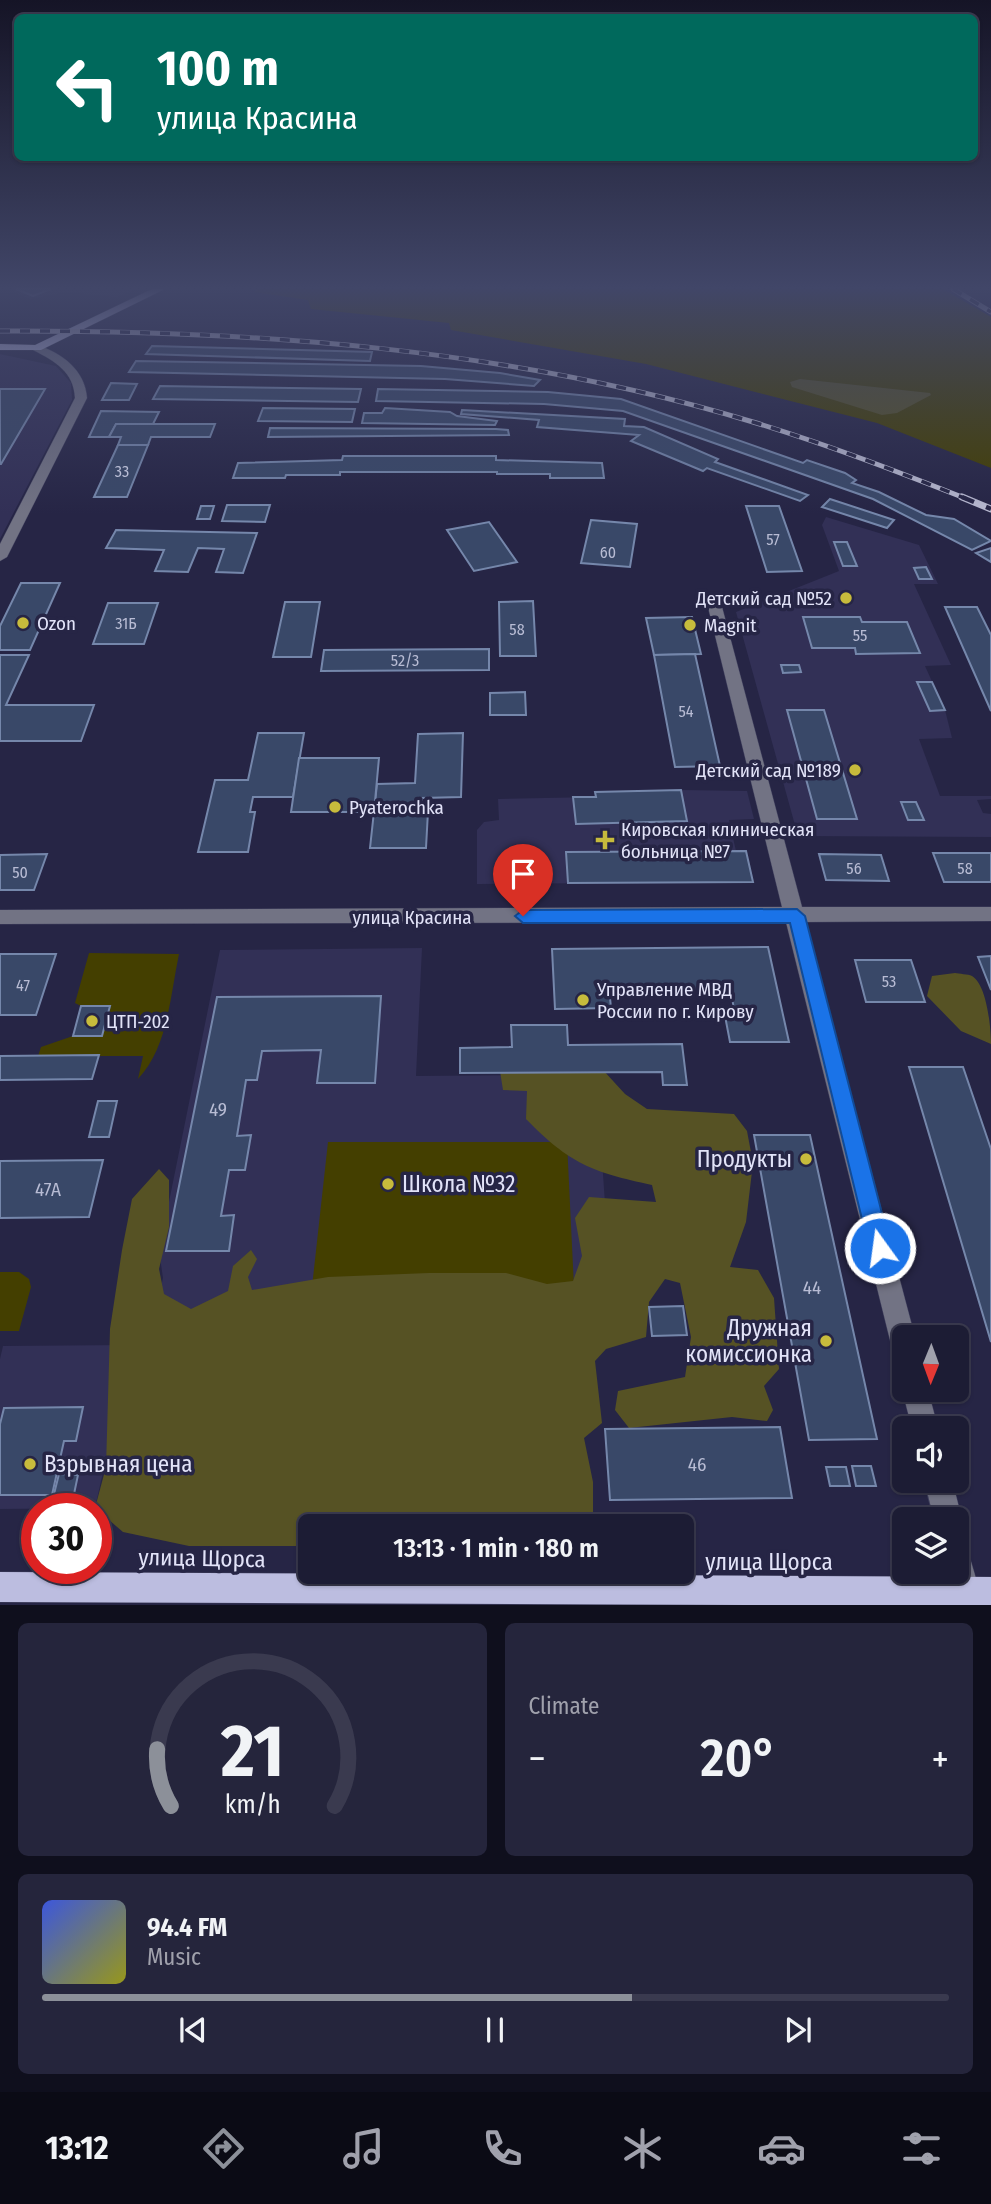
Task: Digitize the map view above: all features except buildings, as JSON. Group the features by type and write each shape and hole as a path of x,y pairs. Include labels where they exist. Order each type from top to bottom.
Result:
{"main road":[{"name":"улица Щорса","path":"0,1587 226,1597 975,1597"}],"street":[{"path":"0,557 81,398 80,381 61,364"},
{"path":"715,607 797,916 899,1325"},
{"name":"улица Красина","path":"0,917 991,914"}],"shaded area":[{"path":"0,364 56,366 71,383 72,400 0,539"},
{"path":"646,364 991,364 991,468 877,423"},
{"path":"800,379 931,395 897,413 882,415 792,387 790,382"},
{"name":"Детский сад №189","path":"826,517 919,545 938,584 914,584 951,665 925,666 945,710 952,738 919,739 940,796 991,796 991,799 977,800 983,813 991,814 991,837 798,836 736,612 839,571 822,525"},
{"name":"Кировская клиническая больница №7","path":"747,791 754,819 729,820 736,851 746,851 753,882 477,884 477,830 484,822 499,820 498,799 595,797 595,792"},
{"name":"Школа №32","path":"422,948 416,1076 533,1075 599,1116 610,1276 154,1321 163,1278 159,1251 220,950"},
{"path":"89,953 179,954 162,1037 148,1066 138,1079 143,1056 38,1056 41,1047 73,1036 102,1035 110,1006 81,1006 75,1003"},
{"path":"955,973 972,976 981,988 989,1018 991,1044 961,1031 927,996 932,976"},
{"path":"592,1058 625,1094 647,1109 734,1114 747,1131 753,1163 746,1222 730,1267 758,1270 774,1298 779,1369 764,1386 773,1410 767,1421 732,1417 629,1428 615,1410 618,1391 685,1377 691,1337 680,1283 665,1279 649,1302 646,1337 606,1349 595,1361 602,1423 584,1438 593,1482 593,1514 298,1514 298,1546 189,1546 123,1532 112,1523 112,1493 99,1493 106,1467 110,1329 132,1199 159,1169 169,1180 169,1227 159,1269 164,1294 191,1309 228,1291 233,1266 251,1250 257,1259 248,1277 252,1290 328,1277 429,1273 506,1273 547,1284 573,1281 582,1256 575,1218 589,1197 656,1202 652,1185 613,1176 583,1164 542,1134 526,1119 527,1091 503,1090 498,1059"},
{"path":"328,1142 567,1142 574,1287 312,1287"},
{"path":"0,1272 19,1272 29,1279 31,1287 19,1331 0,1331"},
{"path":"131,1345 98,1493 21,1493 21,1509 0,1509 0,1359 3,1346"}],"railway":[{"path":"497,364 568,376 661,397 753,422 964,498"},
{"path":"964,498 991,509"}],"place":[{"name":"Детский сад №52","path":"846,598"},
{"name":"Ozon","path":"23,623"},
{"name":"Magnit","path":"690,625"},
{"name":"Детский сад №189","path":"855,770"},
{"name":"Pyaterochka","path":"335,807"},
{"name":"Кировская клиническая больница №7","path":"605,840"},
{"name":"Управление МВД России по г. Кирову","path":"583,1000"},
{"name":"ЦТП-202","path":"92,1021"},
{"name":"Продукты","path":"806,1159"},
{"name":"Школа №32","path":"388,1184"},
{"name":"Дружная комиссионка","path":"826,1341"},
{"name":"Взрывная цена","path":"30,1464"}],"route":[{"path":"523,916 797,916 880,1248"}]}
